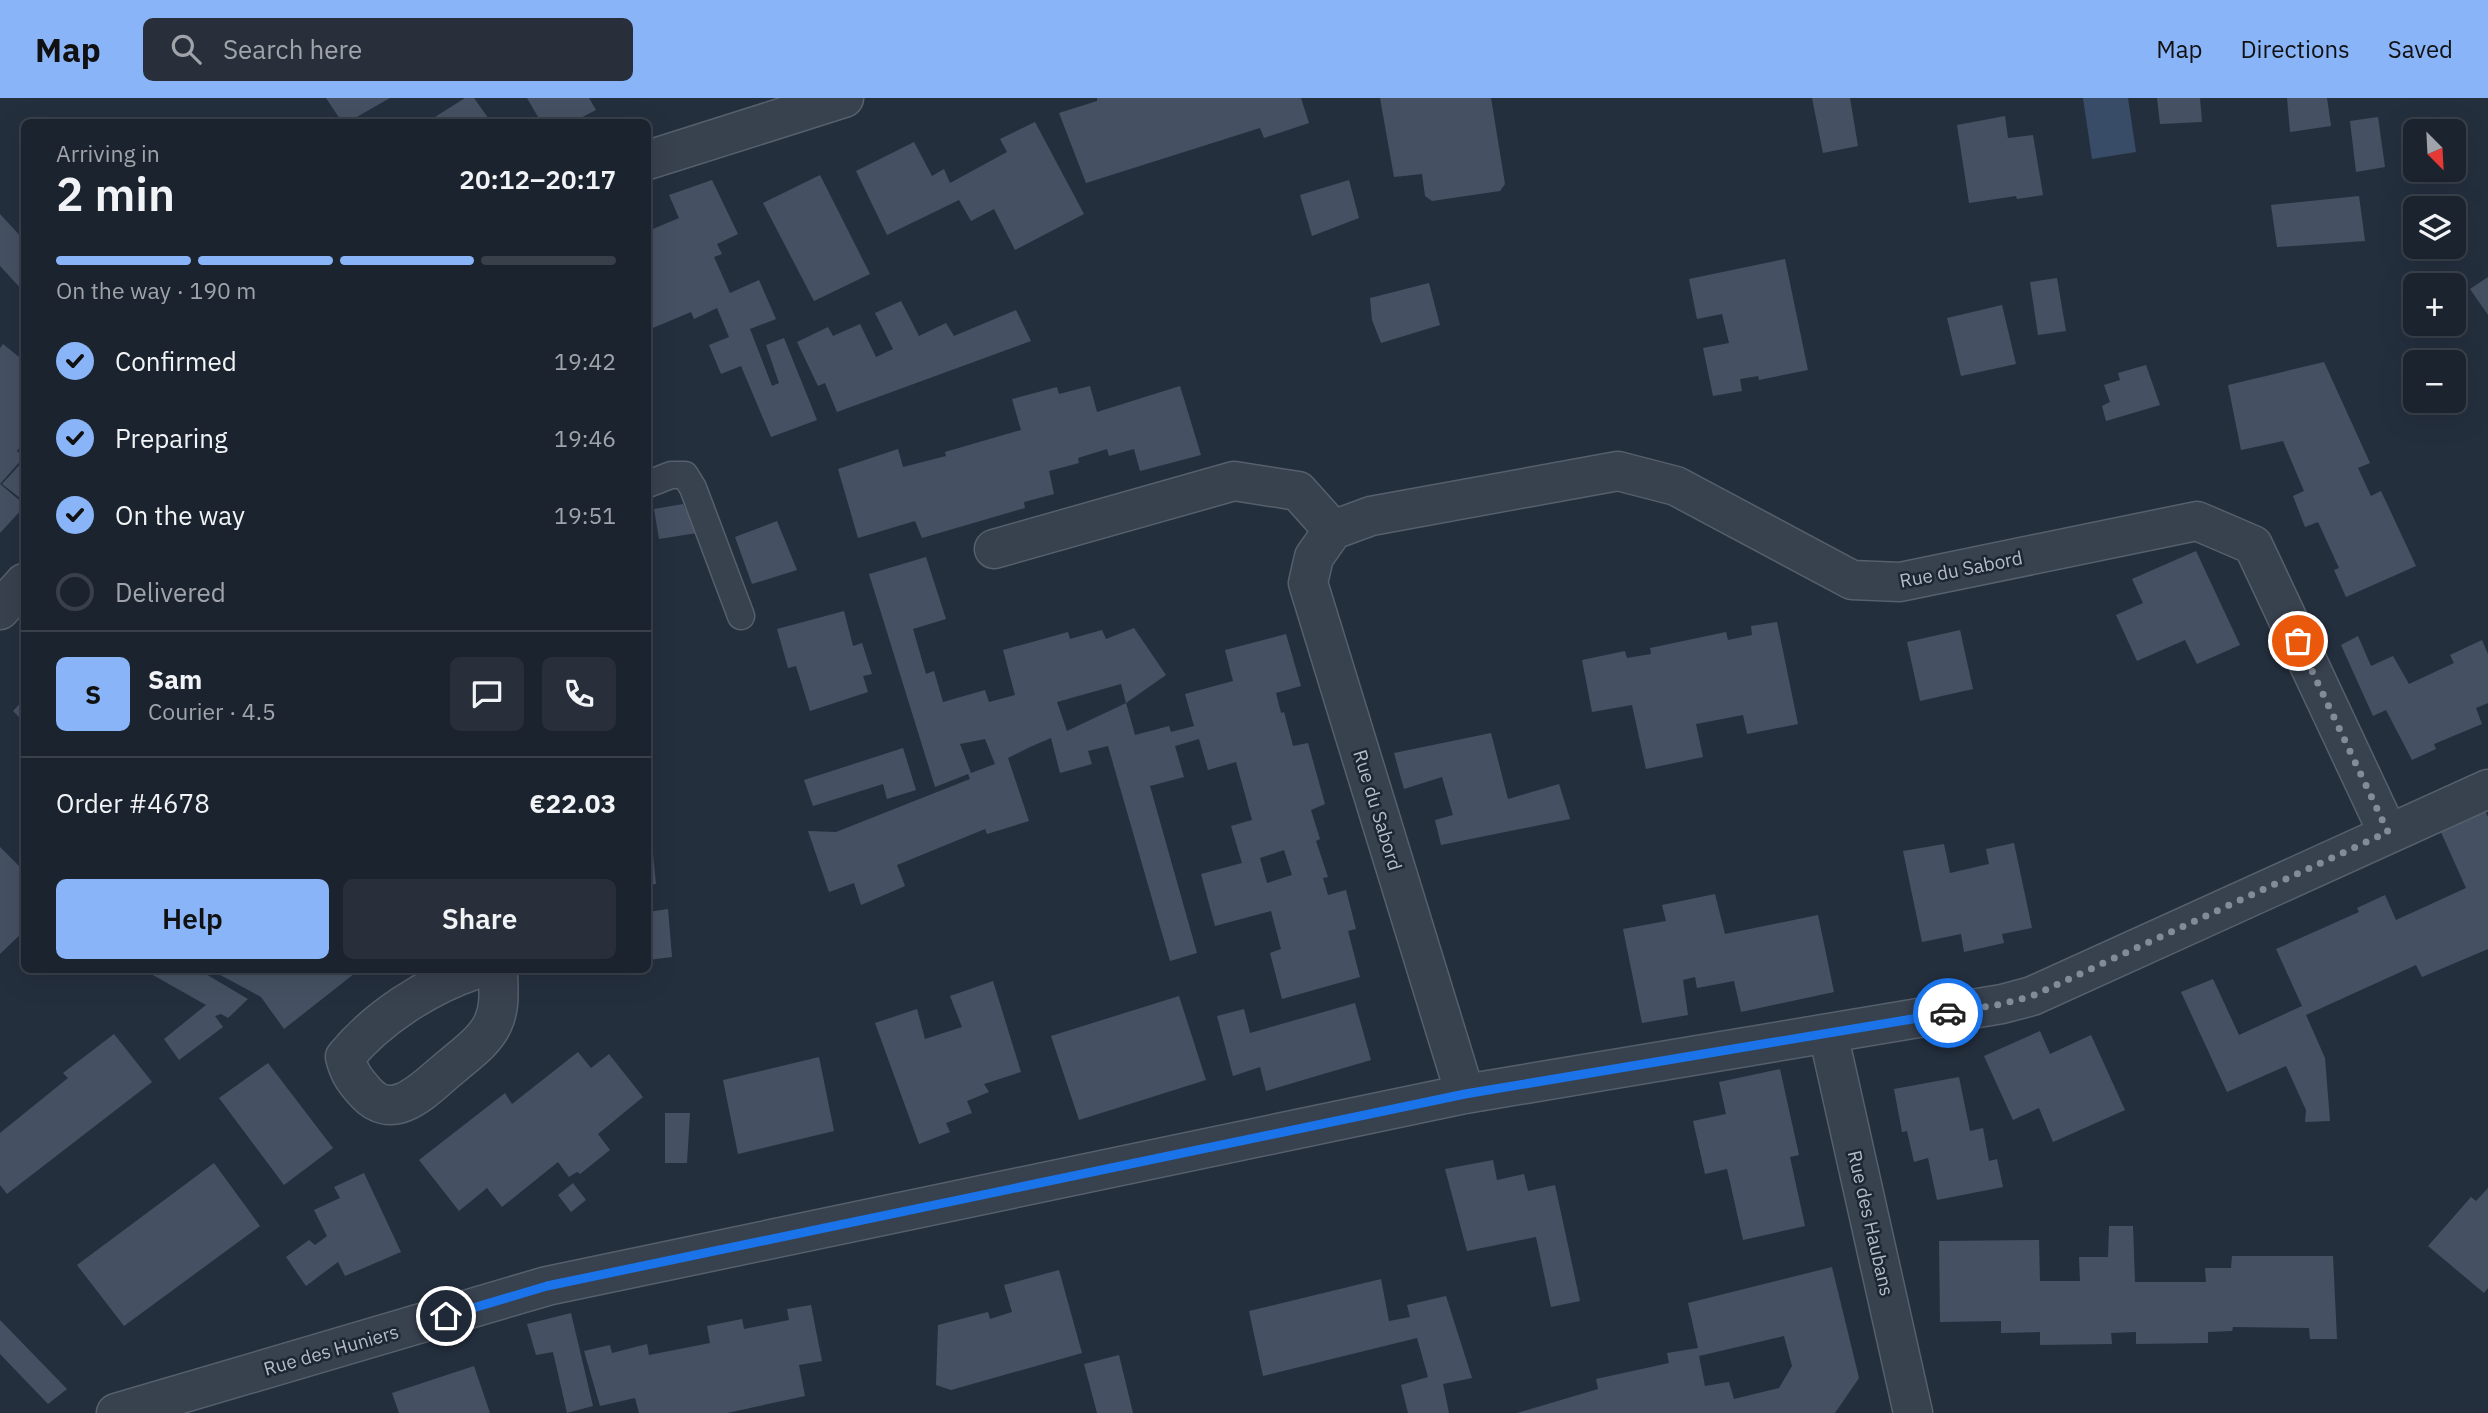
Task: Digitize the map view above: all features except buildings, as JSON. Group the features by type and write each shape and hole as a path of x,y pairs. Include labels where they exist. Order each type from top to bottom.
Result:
{"street":[{"path":"651,159 844,98"},
{"name":"Rue du Sabord","path":"1465,1094 1308,583 1314,557 1333,530 1371,516 1618,471 1676,486 1852,580 1900,582 2197,521 2253,545 2388,832"},
{"path":"994,549 1234,481 1298,491 1333,530"},
{"path":"0,610 21,586"},
{"name":"Rue des Huniers","path":"116,1413 547,1286 1465,1094 2002,1004 2032,996 2388,832 2488,789"},
{"path":"464,973 409,1002 357,1043 345,1057 350,1075 374,1102 393,1106 412,1099 478,1043 493,1024 499,1002 498,973"},
{"name":"Rue des Haubans","path":"1828,1033 1913,1413"}],"lane":[{"path":"651,483 671,475 685,475 694,488 741,616"}],"water":[{"path":"2083,98 2128,98 2136,152 2092,159"}],"way so far":[{"path":"1948,1013 2032,996 2388,832 2298,641"}],"route":[{"path":"446,1316 547,1286 1465,1094 1948,1013"}]}
